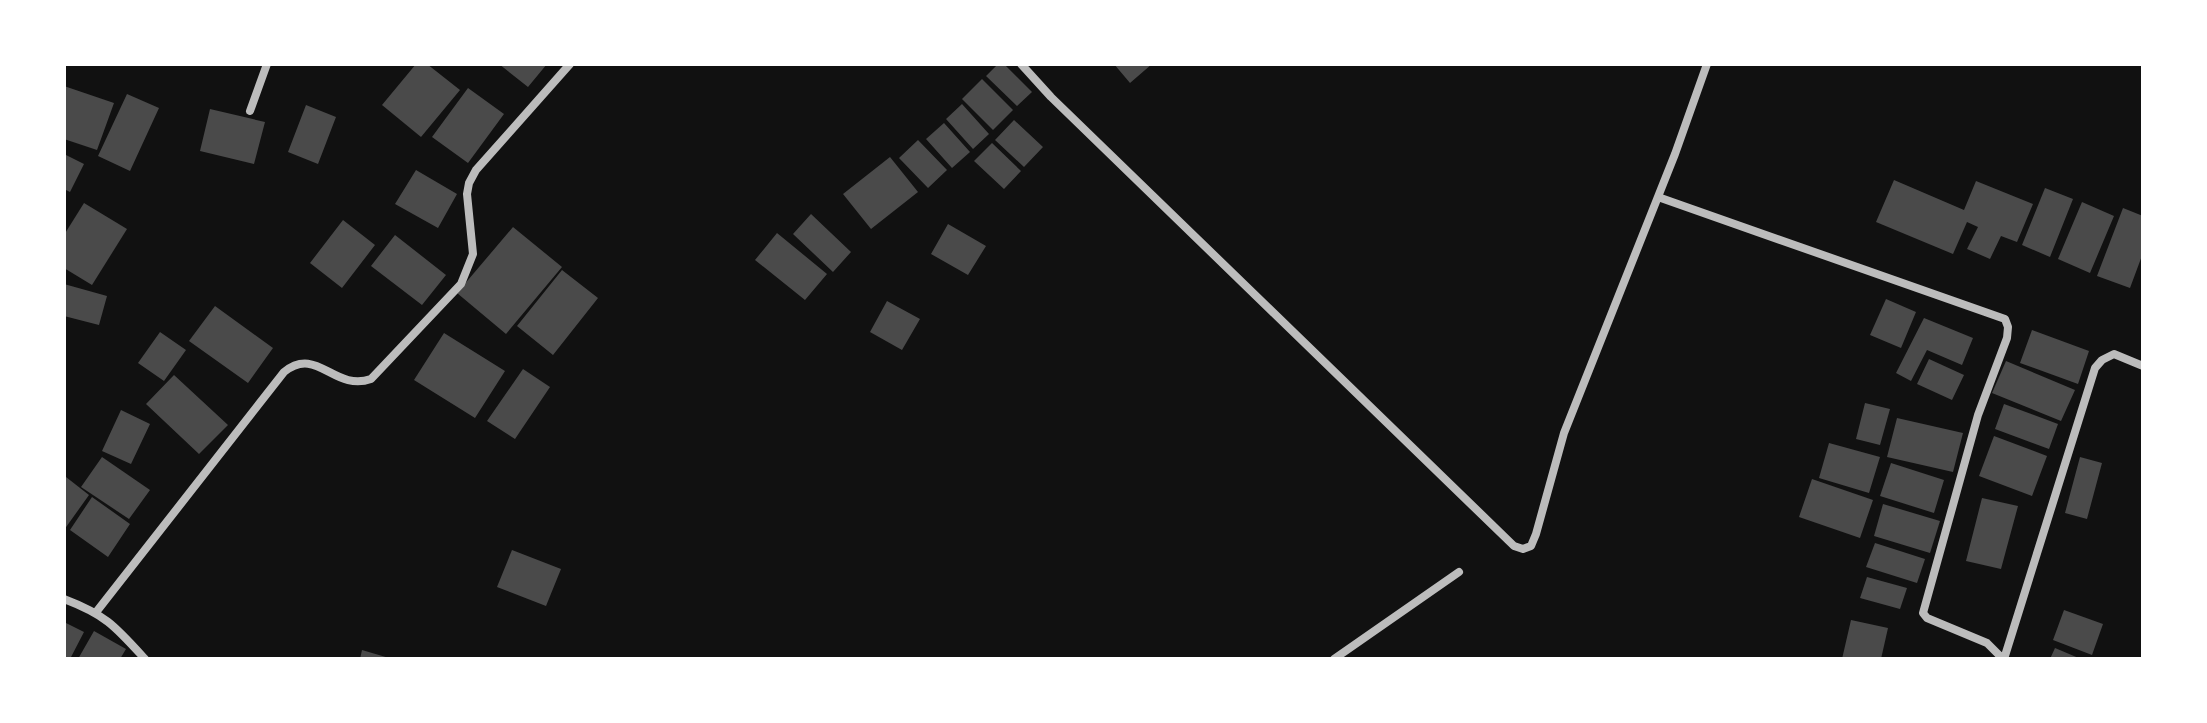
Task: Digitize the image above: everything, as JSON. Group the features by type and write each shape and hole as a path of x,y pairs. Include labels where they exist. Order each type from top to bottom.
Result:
{"street":[{"path":"250,111 267,64"},
{"path":"97,611 284,372 292,365 311,364 347,383 371,379 461,284 473,254 467,194 469,183 476,170 570,64"},
{"path":"1021,64 1051,97 1514,546 1523,549 1531,546 1536,534 1564,433 1707,64"},
{"path":"1658,197 2005,319 2007,338 1978,415 1923,613 1924,617 1987,643 2004,659 2095,368 2114,354 2143,366"},
{"path":"1334,659 1459,572"},
{"path":"64,599 97,611 145,659"}],"building":[{"path":"416,64 427,64 460,90 421,137 382,105"},
{"path":"499,64 547,64 528,87"},
{"path":"998,64 1004,64 1032,92 1017,106 986,76"},
{"path":"1114,64 1152,64 1130,83"},
{"path":"982,79 1013,110 993,130 962,99"},
{"path":"64,86 114,103 97,150 64,139"},
{"path":"468,88 504,114 468,163 432,137"},
{"path":"127,94 159,108 130,171 98,156"},
{"path":"962,104 989,134 973,149 946,119"},
{"path":"306,105 336,117 318,164 288,152"},
{"path":"210,109 265,122 254,164 200,151"},
{"path":"1014,120 1043,147 1024,167 995,140"},
{"path":"944,123 970,152 952,168 926,139"},
{"path":"918,140 947,170 928,188 899,158"},
{"path":"992,143 1021,171 1004,189 974,161"},
{"path":"64,154 84,164 70,192 64,189"},
{"path":"890,157 918,192 871,229 843,194"},
{"path":"416,170 457,194 438,228 395,204"},
{"path":"1894,180 1964,210 1976,181 2033,204 2017,242 2001,236 1990,259 1967,249 1978,227 1967,222 1953,254 1876,222"},
{"path":"2045,188 2073,199 2050,257 2022,245"},
{"path":"2082,202 2114,216 2090,273 2058,259"},
{"path":"84,203 127,229 92,285 64,268 64,235"},
{"path":"2123,208 2143,216 2143,253 2130,288 2097,276"},
{"path":"811,214 851,252 833,272 793,234"},
{"path":"343,220 375,245 342,288 310,263"},
{"path":"948,224 986,246 968,275 931,254"},
{"path":"513,227 562,267 506,334 457,293"},
{"path":"777,233 827,274 805,300 755,260"},
{"path":"395,235 446,275 422,305 371,266"},
{"path":"562,270 598,298 553,355 517,326"},
{"path":"64,284 107,296 99,325 64,316"},
{"path":"1886,299 1916,312 1901,348 1870,335"},
{"path":"887,301 920,319 902,350 870,332"},
{"path":"215,306 273,348 248,383 189,341"},
{"path":"1924,318 1973,338 1962,365 1927,350 1911,381 1896,373"},
{"path":"2032,330 2089,351 2078,384 2020,363"},
{"path":"160,332 186,350 164,381 138,363"},
{"path":"444,333 505,371 475,418 414,380"},
{"path":"1929,359 1964,375 1952,400 1917,384"},
{"path":"2006,361 2075,390 2061,421 1992,393"},
{"path":"523,369 550,387 515,439 487,421"},
{"path":"174,375 228,425 199,454 146,404"},
{"path":"1865,403 1890,409 1880,445 1856,439"},
{"path":"2004,404 2058,424 2049,449 1995,429"},
{"path":"121,410 150,424 131,464 102,451"},
{"path":"1897,418 1963,433 1953,472 1887,457"},
{"path":"1994,436 2047,456 2032,496 1979,476"},
{"path":"1829,443 1880,457 1869,493 1819,478"},
{"path":"102,457 150,490 129,519 81,487"},
{"path":"2080,457 2102,463 2087,519 2065,513"},
{"path":"1891,463 1944,480 1934,513 1880,496"},
{"path":"66,477 89,495 64,530 64,479"},
{"path":"1812,479 1873,500 1860,538 1799,517"},
{"path":"92,497 130,524 108,557 70,530"},
{"path":"1982,498 2018,506 2001,569 1966,561"},
{"path":"1883,504 1940,521 1930,553 1874,536"},
{"path":"1875,543 1925,559 1917,583 1866,567"},
{"path":"512,550 561,569 546,606 497,587"},
{"path":"1867,577 1907,588 1900,609 1860,598"},
{"path":"2064,610 2103,624 2092,655 2053,640"},
{"path":"1851,620 1888,628 1881,659 1842,659"},
{"path":"64,622 84,632 70,659 64,659"},
{"path":"94,631 126,649 120,659 78,659"},
{"path":"2055,648 2081,659 2050,659"},
{"path":"362,650 389,658 389,659 360,659"}]}
